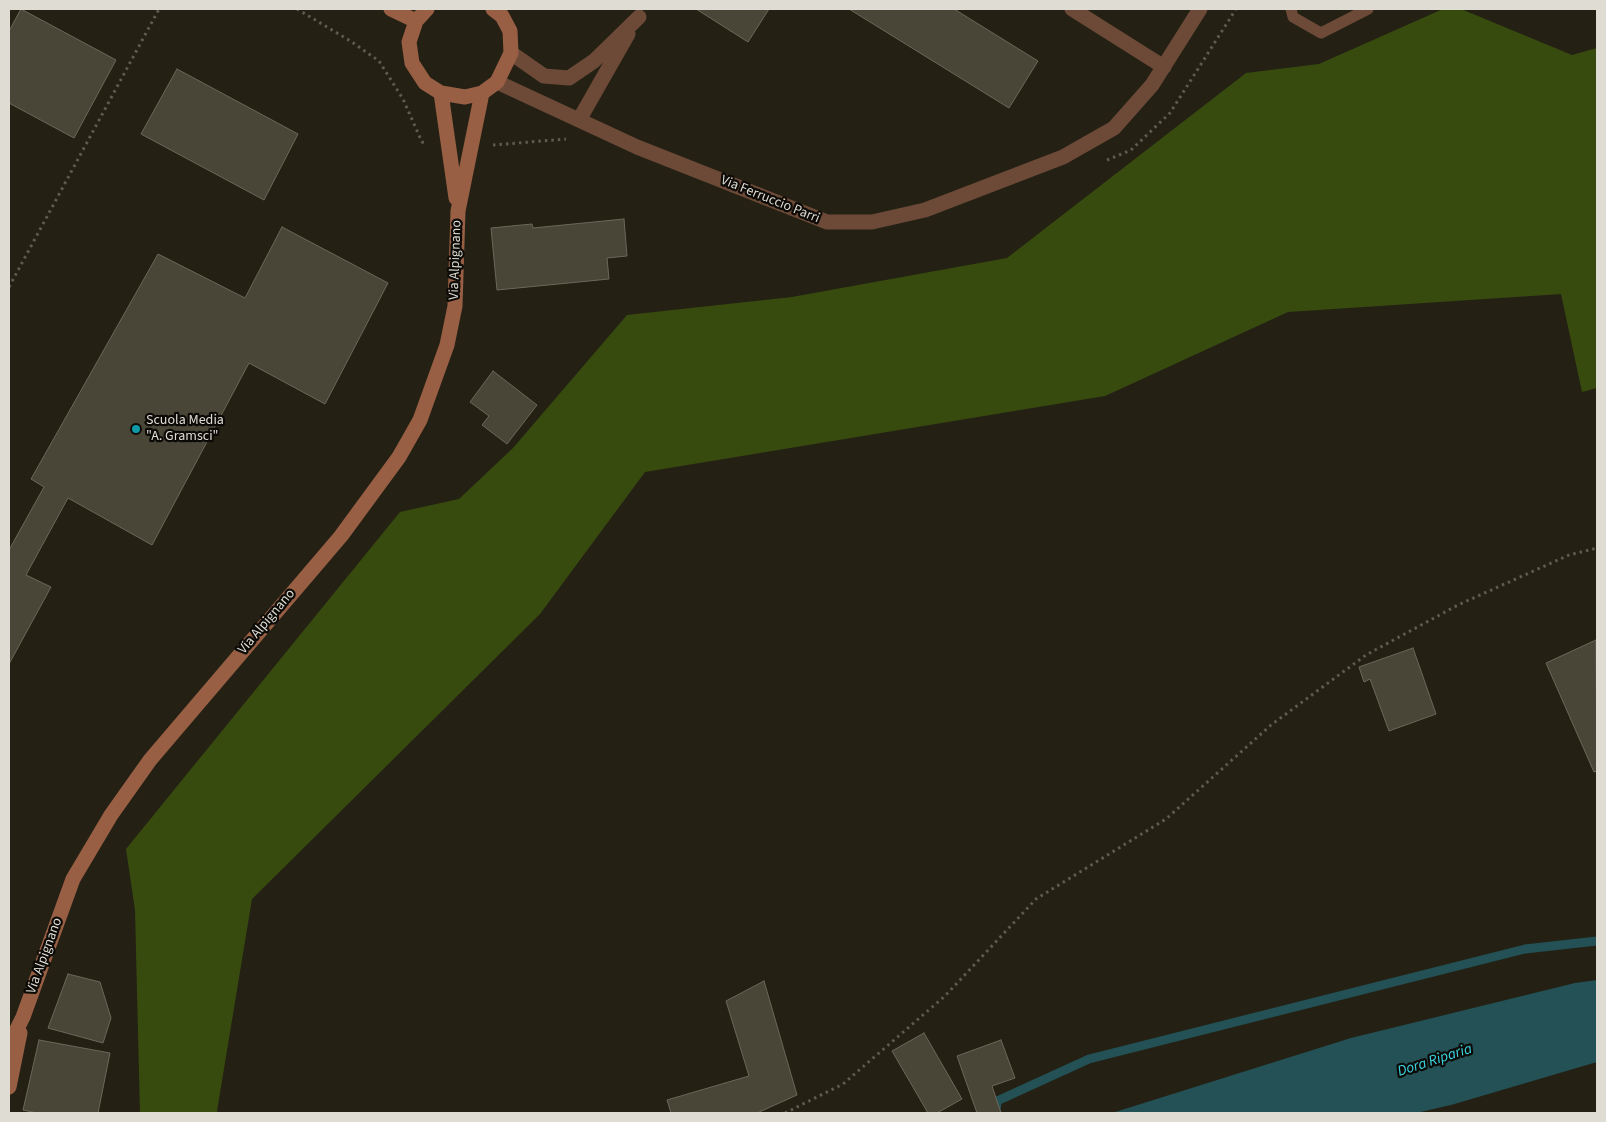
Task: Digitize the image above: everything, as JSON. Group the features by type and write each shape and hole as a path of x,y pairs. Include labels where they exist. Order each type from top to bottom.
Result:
{"street":[{"path":"391,9 416,21"},
{"path":"427,9 416,21 409,42 412,63 425,83 441,94 465,97 482,93 497,82 511,54 510,31 500,11"},
{"path":"1072,9 1164,66"},
{"name":"Via Ferruccio Parri","path":"497,82 637,147 827,222 872,222 925,210 1063,157 1114,128 1152,85 1200,9"},
{"path":"511,54 544,76 569,78 594,61 641,13"},
{"path":"579,120 641,13"},
{"name":"Via Alpignano","path":"9,1087 24,1017 72,879 111,815 150,760 340,536 399,457 420,420 447,345 455,306 458,211 482,93"},
{"name":"Via Alpignano","path":"441,94 458,211"},
{"name":"Via Alpignano","path":"9,1045 24,1017"}],"lane":[{"path":"1291,9 1293,17 1320,33 1368,9"}],"path":[{"path":"9,287 159,9"},
{"path":"297,9 352,42 379,61 403,99 422,142 449,145"},
{"path":"1104,161 1131,150 1170,113 1236,9"},
{"path":"471,146 568,139"},
{"path":"785,1113 843,1084 945,996 1036,899 1166,819 1271,725 1366,655 1458,605 1569,555 1597,548"}],"green space":[{"path":"1443,9 1461,9 1572,55 1597,48 1597,388 1582,392 1561,294 1288,312 1105,396 645,472 540,614 252,899 217,1111 219,1113 140,1113 135,910 126,849 400,512 459,499 513,448 627,315 792,297 1007,258 1246,73 1319,64"}],"water":[{"name":"Dora Riparia","path":"1597,980 1597,1062 1451,1105 1416,1113 1112,1113 1351,1038 1575,983"}],"building":[{"path":"21,9 116,60 74,138 9,103 9,31"},
{"path":"696,9 769,9 748,42"},
{"path":"849,9 954,9 1038,61 1009,108"},
{"path":"177,69 298,134 264,200 141,134"},
{"path":"624,219 627,256 607,258 609,279 497,290 491,228 532,224 533,228"},
{"name":"Scuola Media \"A. Gramsci\"","path":"282,227 388,283 325,404 249,363 152,545 68,498 26,575 51,587 9,664 9,550 44,487 31,479 158,254 245,298"},
{"path":"493,371 537,405 507,444 482,425 489,416 470,402"},
{"path":"1596,640 1597,771 1594,772 1546,663"},
{"path":"1413,648 1436,714 1389,731 1370,679 1364,682 1359,667"},
{"path":"68,974 100,982 111,1018 103,1043 48,1028"},
{"path":"764,981 797,1095 757,1113 671,1113 667,1100 749,1076 726,1001"},
{"path":"924,1033 962,1099 937,1113 928,1113 892,1051"},
{"path":"39,1040 110,1053 98,1113 37,1113 23,1110"},
{"path":"1001,1040 1015,1078 992,1086 1001,1113 977,1113 957,1056"}],"waterway":[{"path":"996,1113 997,1101 1089,1059 1525,949 1597,941"}],"place":[{"name":"Scuola Media \"A. Gramsci\"","path":"136,429"}]}
